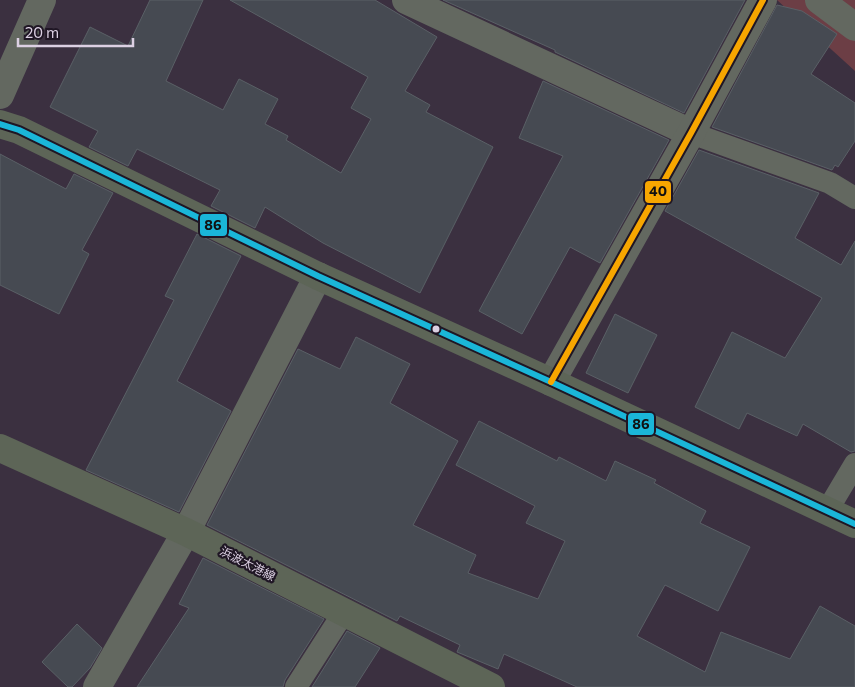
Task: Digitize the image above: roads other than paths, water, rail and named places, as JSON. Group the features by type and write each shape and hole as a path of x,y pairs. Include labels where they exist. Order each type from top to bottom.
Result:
{"main road":[{"path":"0,124 20,130 318,276 855,524"},
{"name":"浜波太港線","path":"0,448 186,532 491,687"}],"street":[{"path":"0,95 42,0"},
{"path":"406,0 692,133"},
{"path":"551,382 692,133 763,0"},
{"path":"819,0 855,28"},
{"path":"97,687 186,532 318,276"}],"lane":[{"path":"692,133 830,183 855,198"},
{"path":"826,511 855,464"},
{"path":"296,687 344,612"}]}
